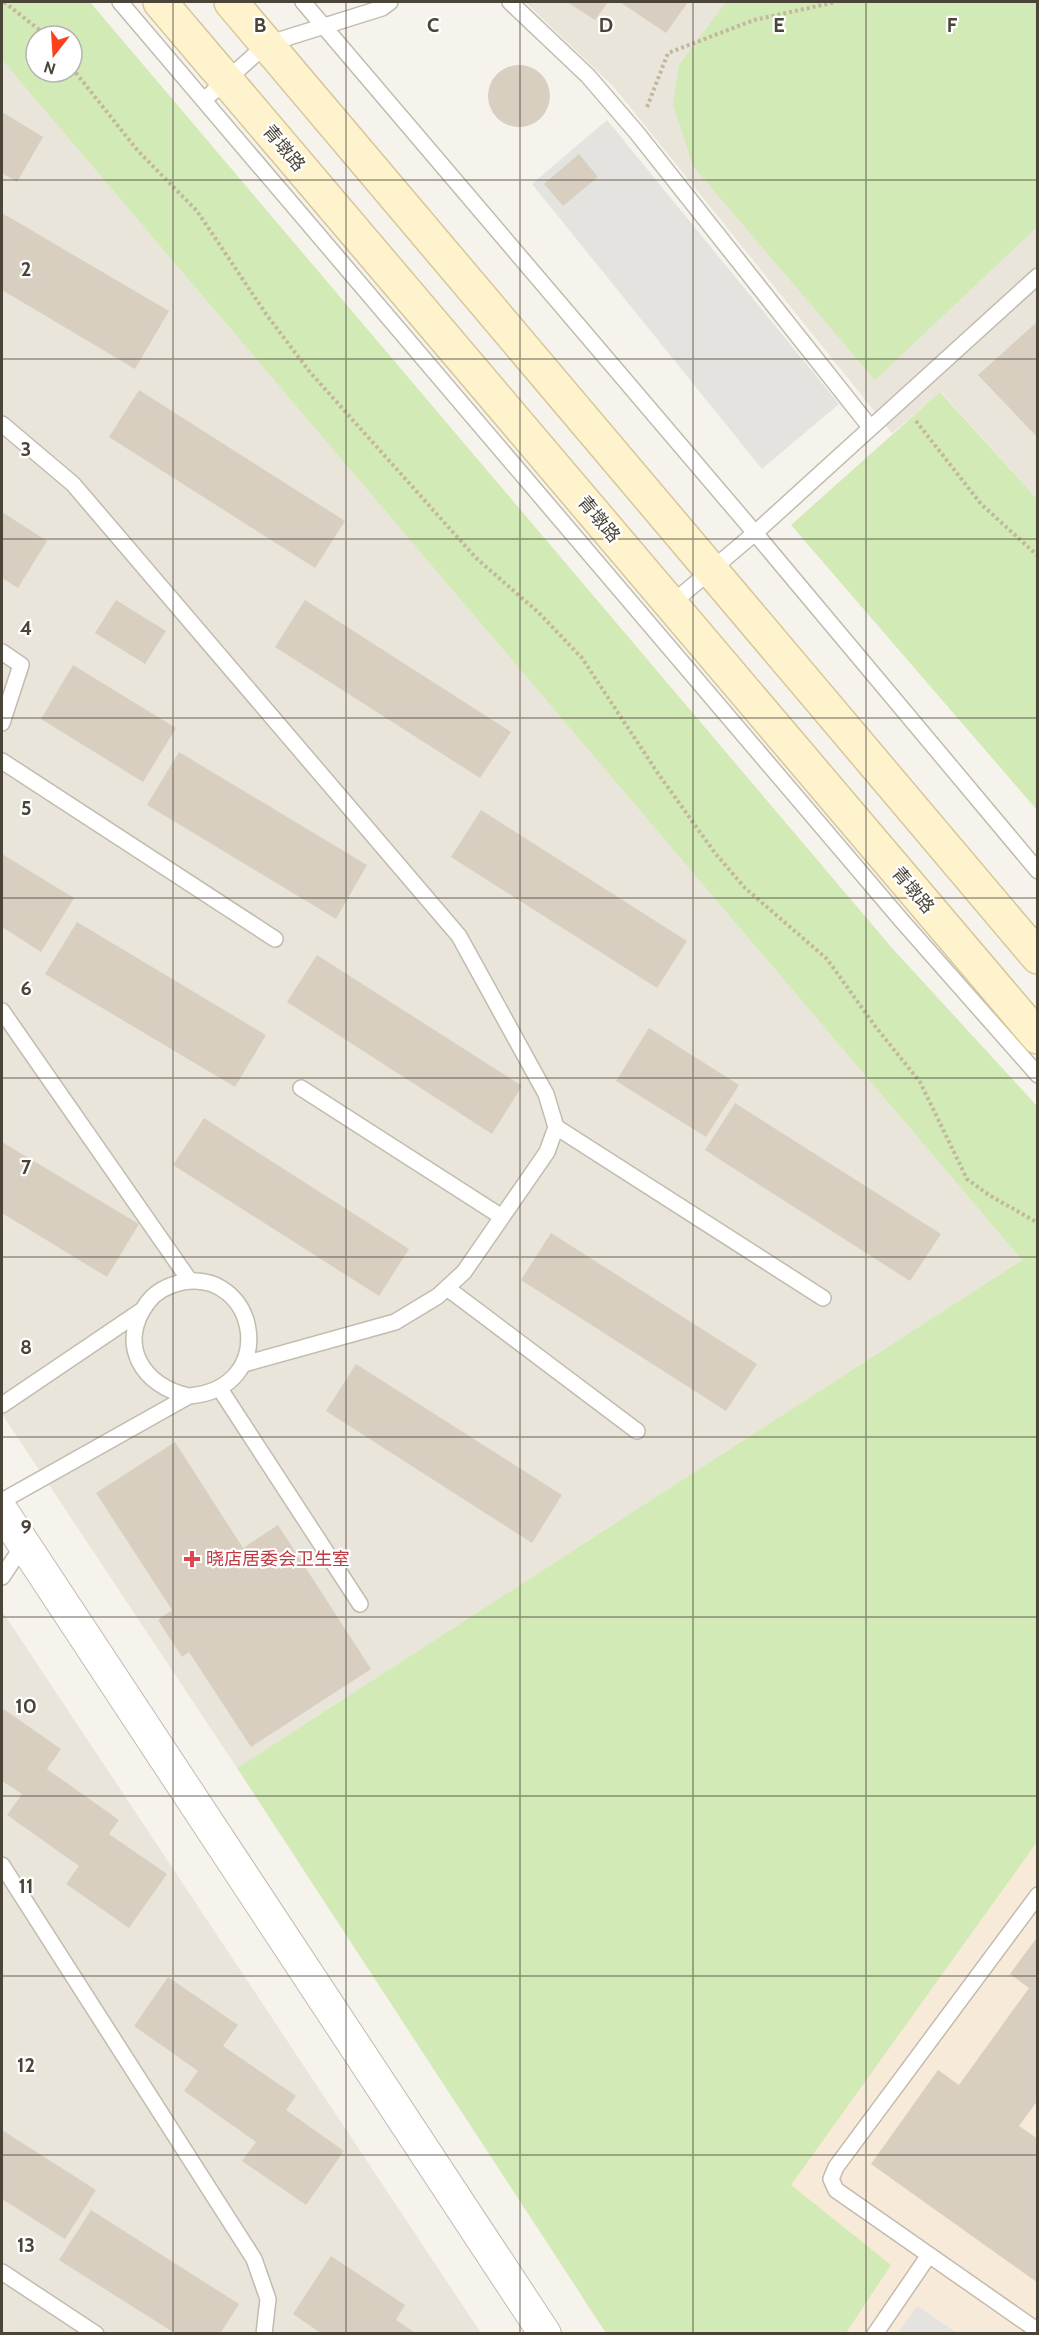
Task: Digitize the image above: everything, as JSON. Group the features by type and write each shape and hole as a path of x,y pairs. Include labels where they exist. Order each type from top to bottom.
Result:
{"main road":[{"name":"青墩路","path":"160,2 215,89 671,604 1038,1037"},
{"path":"231,2 1038,957"}],"street":[{"path":"2,1511 545,2334"}],"lane":[{"path":"120,2 215,89 902,921 1038,1075"},
{"path":"303,2 755,532 1038,871"},
{"path":"215,89 267,44 382,8 390,2"},
{"path":"510,2 588,76 637,133 870,427"},
{"path":"671,604 755,532 1038,276"},
{"path":"2,424 73,484 459,936 546,1094 556,1127 547,1152 464,1272 447,1288 395,1322 244,1364"},
{"path":"2,652 21,665 2,723"},
{"path":"2,761 275,939"},
{"path":"2,1011 190,1281"},
{"path":"301,1088 502,1217"},
{"path":"556,1127 823,1298"},
{"path":"2,1405 141,1311 161,1289 190,1281 220,1288 240,1308 249,1331 250,1342 244,1364 232,1380 220,1389 205,1395 189,1396 171,1392 154,1382 142,1367 135,1349 135,1329 141,1311"},
{"path":"447,1288 637,1431"},
{"path":"220,1389 360,1604"},
{"path":"2,1501 189,1396"},
{"path":"2,1577 24,1544"},
{"path":"2,1865 254,2259 268,2299 264,2334"},
{"path":"1038,1895 836,2167 831,2179 836,2190 1038,2331"},
{"path":"875,2334 929,2255"},
{"path":"2,2272 96,2334"}],"path":[{"path":"4,2 32,24"},
{"path":"637,133 668,53 754,20 836,2"},
{"path":"84,83 138,151 197,211 266,314 309,371 351,420 476,558 538,612 582,658 657,772 715,853 745,888 827,959 875,1026 920,1082 967,1179 989,1195 1038,1223"},
{"path":"900,400 981,504 1038,556"}],"shaded area":[{"path":"525,2 1037,2 1037,499 941,392 892,433 614,87"},
{"path":"2,60 1022,1260 237,1768 2,1414"},
{"path":"607,120 839,404 762,469 532,184"},
{"path":"2,1611 481,2333 2,2333"},
{"path":"1037,1710 1037,2333 606,2333 582,2298"},
{"path":"917,2306 957,2333 898,2333"}],"green space":[{"path":"2,2 90,2 892,948 1037,1106 1037,1842 791,2185 891,2265 846,2333 606,2333 237,1768 1022,1260 2,60"},
{"path":"726,2 1037,2 1037,227 875,380 693,166 673,104 679,65"},
{"path":"940,392 1037,499 1037,810 791,525"}],"building":[{"path":"567,2 608,2 595,20"},
{"path":"620,2 688,2 666,33"},
{"path":"513,65 525,65 541,74 548,84 550,96 548,108 541,118 525,127 513,127 502,122 493,113 488,102 488,90 493,79 502,70"},
{"path":"2,112 43,137 17,182 2,173"},
{"path":"579,154 598,177 563,206 544,184"},
{"path":"2,213 169,311 135,369 2,290"},
{"path":"1038,321 1038,438 978,375"},
{"path":"139,390 345,521 315,568 109,437"},
{"path":"2,512 47,541 18,588 2,578"},
{"path":"116,600 166,631 145,664 95,633"},
{"path":"305,600 511,732 480,778 275,647"},
{"path":"73,665 176,728 143,782 41,719"},
{"path":"179,752 367,865 336,919 147,805"},
{"path":"481,810 687,941 657,988 451,857"},
{"path":"2,854 74,898 41,952 2,927"},
{"path":"77,922 266,1035 235,1087 45,974"},
{"path":"317,955 522,1086 492,1134 287,1002"},
{"path":"649,1028 739,1085 706,1137 616,1081"},
{"path":"735,1103 941,1234 910,1281 705,1150"},
{"path":"204,1118 409,1249 379,1296 173,1165"},
{"path":"2,1142 139,1224 107,1277 2,1213"},
{"path":"551,1233 757,1364 726,1411 521,1280"},
{"path":"356,1364 562,1495 532,1543 326,1411"},
{"path":"175,1442 243,1548 278,1525 371,1669 251,1747 189,1652 182,1657 158,1620 172,1610 96,1493"},
{"path":"2,1708 61,1749 47,1769 119,1820 109,1834 167,1874 129,1928 66,1884 79,1866 7,1815 22,1794 2,1781"},
{"path":"1038,1936 1038,2100 1019,2126 1038,2139 1038,2283 871,2164 938,2070 959,2085 1029,1988 1010,1974"},
{"path":"168,1977 238,2025 223,2046 296,2096 286,2110 344,2151 306,2205 242,2161 256,2142 184,2091 198,2071 134,2026"},
{"path":"2,2130 96,2190 65,2239 2,2199"},
{"path":"91,2210 239,2304 220,2334 176,2334 59,2260"},
{"path":"331,2256 405,2305 396,2320 417,2334 322,2334 293,2314"}],"place":[{"name":"晓店居委会卫生室","path":"192,1559"}]}
